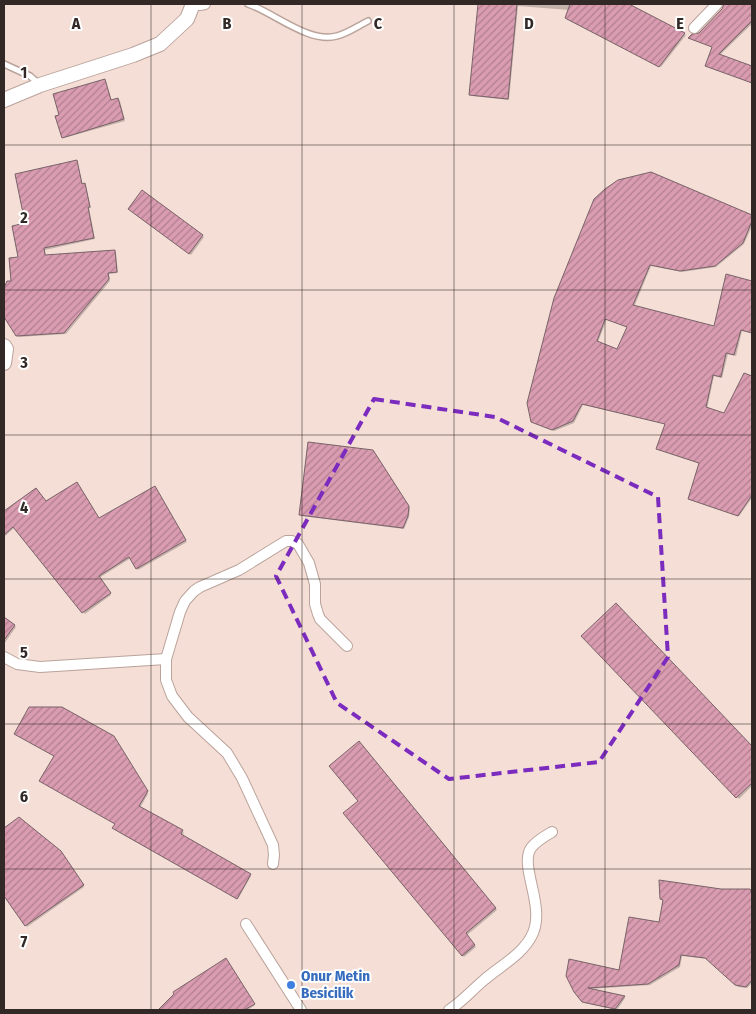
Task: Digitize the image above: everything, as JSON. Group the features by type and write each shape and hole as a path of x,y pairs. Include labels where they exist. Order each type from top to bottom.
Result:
{"main road":[{"path":"4,100 40,85 133,55 160,44 188,18 193,4"},
{"path":"4,346 6,349 4,362"}],"street":[{"path":"193,4 204,4"},
{"path":"694,28 717,4"},
{"path":"273,864 273,845 242,778 227,753 188,717 172,696 166,680 166,659 180,612 185,601 200,587 240,570 284,542 289,541 298,544 309,563 315,584 315,604 320,619 347,646"},
{"path":"4,657 17,664 40,667 166,659"},
{"path":"449,1010 458,1005 483,980 514,956 529,941 535,927 537,914 528,856 534,844 552,832"},
{"path":"246,924 302,1010"}],"lane":[{"path":"248,4 305,32 319,36 336,36 368,21"},
{"path":"4,64 30,76 40,85"}],"highlighted area":[{"path":"374,399 495,417 658,497 668,657 599,762 449,779 337,703 276,576"}],"building":[{"path":"478,4 517,4 508,99 469,95"},
{"path":"570,4 629,4 685,33 659,67 565,18"},
{"path":"724,4 752,4 752,21 719,54 752,66 752,83 705,66 712,47 688,38 692,34 699,33 722,9"},
{"path":"105,79 111,100 118,98 124,119 62,138 55,116 59,115 53,94"},
{"path":"77,160 82,184 85,183 94,238 44,248 45,255 115,250 117,272 108,273 109,279 64,333 16,336 4,317 4,288 7,281 11,281 9,258 18,257 12,226 25,223 15,174"},
{"path":"651,172 752,215 752,221 743,243 715,266 680,271 650,265 633,305 714,326 726,274 752,281 752,333 741,330 734,355 726,353 721,377 713,375 706,407 724,413 744,373 752,376 752,495 738,516 688,499 699,463 656,449 665,424 582,404 573,421 552,430 531,422 527,403 554,298 594,199 618,180","holes":["605,319 627,327 617,349 597,341"]},
{"path":"142,190 203,235 189,254 128,209"},
{"path":"308,442 373,450 409,506 408,516 403,528 299,515"},
{"path":"77,482 99,518 155,486 186,540 136,569 129,557 99,576 111,593 82,613 13,527 4,535 4,511 36,488 46,501"},
{"path":"616,603 752,746 752,783 736,798 581,636"},
{"path":"4,617 15,625 4,640"},
{"path":"29,707 62,707 114,736 148,791 139,806 183,830 181,834 251,874 237,899 112,828 115,824 39,781 54,756 14,734"},
{"path":"359,741 496,908 466,933 475,945 462,956 343,813 358,801 329,766"},
{"path":"19,817 61,851 84,885 25,926 4,896 4,828"},
{"path":"659,880 721,889 750,889 752,893 752,980 746,987 735,985 705,958 681,955 679,965 648,984 588,988 625,996 615,1009 582,1002 574,992 566,976 569,959 619,970 629,917 659,922 663,900 660,899"},
{"path":"226,958 255,1004 244,1010 158,1010 174,994 173,992"}],"place":[{"name":"Onur Metin Besicilik","path":"291,985"}]}
